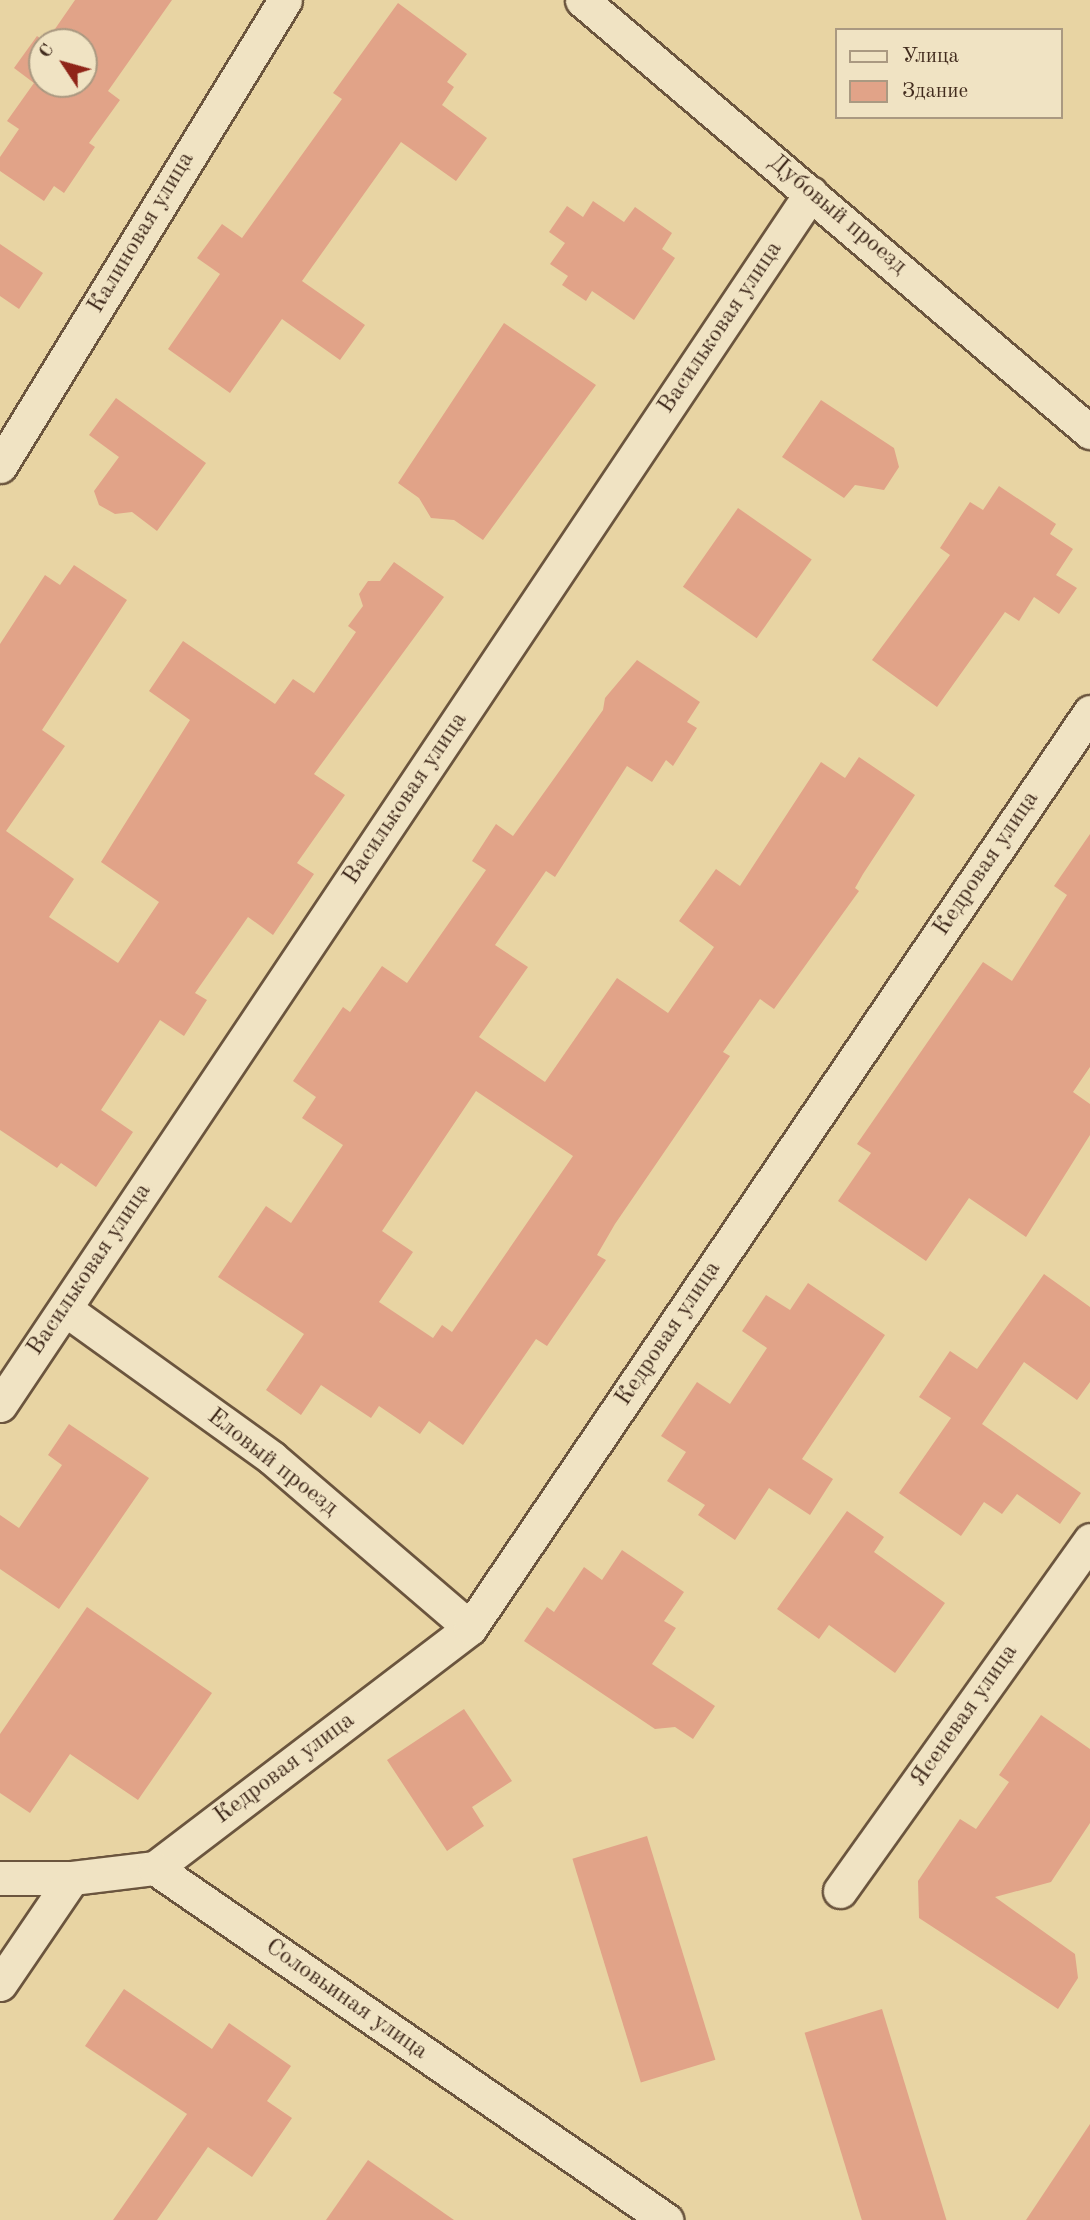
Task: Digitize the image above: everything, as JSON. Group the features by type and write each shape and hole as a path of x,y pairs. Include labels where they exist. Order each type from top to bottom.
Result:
{"street":[{"name":"Калиновая улица","path":"0,466 285,0"},
{"name":"Дубовый проезд","path":"582,0 1090,432"},
{"name":"Васильковая улица","path":"0,1405 811,193"},
{"name":"Кедровая улица","path":"155,1868 470,1628 1090,712"},
{"name":"Еловый проезд","path":"65,1309 272,1458 470,1628"},
{"name":"Ясеневая улица","path":"840,1891 1090,1540"},
{"path":"0,1878 72,1878 155,1868"},
{"name":"Соловьиная улица","path":"155,1868 666,2220"},
{"path":"0,1984 72,1878"}],"building":[{"path":"75,0 172,0 108,91 120,100 89,143 95,147 64,193 54,186 44,201 0,171 0,157 19,129 7,121 28,91 28,98 98,98 98,28 56,28"},
{"path":"398,3 467,54 447,82 454,87 442,105 487,138 456,181 401,142 302,281 365,325 340,360 282,319 230,393 168,349 220,274 197,258 222,224 242,238 342,99 333,93"},
{"path":"28,49 28,78 14,68"},
{"path":"593,201 624,222 635,207 672,233 662,249 675,258 634,320 592,291 586,301 562,285 568,276 550,264 565,243 549,232 567,206 583,217"},
{"path":"0,244 43,273 19,309 0,296"},
{"path":"504,323 596,385 483,540 454,520 431,518 419,498 398,483"},
{"path":"116,398 206,463 157,531 132,512 115,514 99,505 94,491 119,457 89,435"},
{"path":"821,400 894,448 899,467 884,490 855,485 844,498 782,457"},
{"path":"999,486 1056,524 1050,534 1073,549 1056,575 1077,588 1059,614 1034,597 1019,621 1005,612 937,707 872,660 950,555 940,548 970,502 983,510"},
{"path":"738,508 812,560 757,638 683,587"},
{"path":"394,562 444,597 314,774 345,795 297,863 314,874 273,935 248,917 195,993 207,1000 184,1036 160,1020 101,1110 133,1132 96,1187 61,1163 57,1168 0,1130 0,644 45,575 60,585 74,565 127,600 42,730 65,746 6,831 74,879 49,917 118,963 159,902 101,862 190,720 149,691 183,641 275,704 293,679 314,693 356,632 348,626 363,606 359,594 368,581 380,581"},
{"path":"637,660 700,702 687,722 697,728 673,766 666,760 652,782 627,766 555,877 546,871 495,945 528,967 479,1037 545,1082 617,978 668,1013 714,947 679,921 716,869 740,886 821,762 845,778 859,757 915,795 863,874 855,888 859,891 774,1009 760,999 723,1052 730,1056 615,1224 597,1255 606,1260 547,1346 536,1339 463,1445 429,1421 420,1434 379,1406 371,1418 321,1385 301,1415 266,1390 304,1334 218,1277 266,1206 291,1223 343,1145 302,1118 316,1097 293,1081 343,1007 350,1012 382,966 407,983 486,870 472,861 496,824 513,836 603,710 605,698","holes":["476,1091 573,1156 452,1332 442,1325 433,1338 379,1302 413,1252 382,1231"]},
{"path":"1090,834 1090,1067 1073,1092 1090,1104 1090,1135 1026,1237 969,1198 926,1261 838,1201 871,1153 857,1144 983,962 1012,981 1067,895 1054,886"},
{"path":"1044,1274 1090,1307 1090,1382 1077,1400 1024,1362 982,1424 1081,1493 1060,1524 1017,1494 1002,1514 984,1502 961,1536 899,1493 951,1418 919,1397 950,1351 977,1369"},
{"path":"808,1283 885,1335 802,1459 833,1479 810,1515 769,1488 735,1540 698,1515 705,1505 667,1481 686,1452 661,1436 697,1382 730,1404 767,1348 742,1331 766,1295 790,1310"},
{"path":"69,1424 149,1478 59,1609 0,1569 0,1515 19,1528 62,1465 48,1455"},
{"path":"847,1511 884,1537 874,1552 945,1603 895,1673 829,1625 819,1639 777,1609"},
{"path":"622,1550 684,1592 664,1621 676,1628 652,1664 715,1706 693,1739 675,1727 655,1729 524,1641 547,1607 554,1612 584,1567 602,1580"},
{"path":"87,1607 212,1693 138,1800 70,1754 30,1813 0,1793 0,1734"},
{"path":"464,1709 512,1781 472,1807 484,1826 447,1851 387,1760"},
{"path":"1041,1715 1090,1749 1090,1823 1051,1882 995,1897 1075,1954 1078,1978 1058,2009 919,1918 918,1881 960,1819 976,1829 1009,1782 999,1775"},
{"path":"647,1836 715,2060 641,2083 572,1859"},
{"path":"124,1989 212,2049 229,2023 291,2066 267,2101 292,2118 252,2177 208,2147 157,2220 113,2220 187,2114 85,2046"},
{"path":"882,2009 947,2220 862,2220 805,2033"},
{"path":"1090,2124 1090,2220 1026,2220"},
{"path":"368,2160 454,2220 326,2220"}]}
